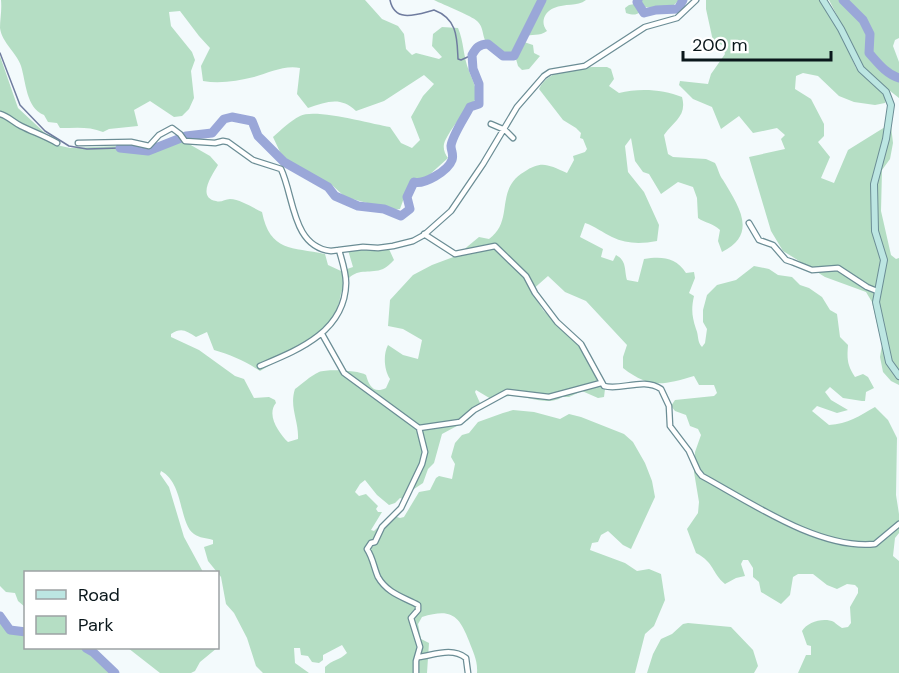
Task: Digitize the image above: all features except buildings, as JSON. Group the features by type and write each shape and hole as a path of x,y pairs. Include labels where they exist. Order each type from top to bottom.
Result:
{"street":[{"path":"78,143 131,142 149,146 159,135 172,128 185,141 228,142 254,160 281,169 303,235 327,251 393,246 413,241 451,211 483,164 517,107 547,74 585,66 645,27 677,18 696,0"},
{"path":"824,0 842,29 861,69 886,92 891,105 886,139 874,184 875,231 884,260 877,291 877,310 889,362 899,376"},
{"path":"0,114 57,143"},
{"path":"491,124 503,129 513,138"},
{"path":"749,223 759,240 776,247 786,260 812,270 838,268 877,291"},
{"path":"424,234 455,254 495,246 526,276 535,293 557,322 581,344 606,388 633,384 651,385 662,389 669,406 670,426 689,451 702,476 794,526 846,543 878,543 899,524"},
{"path":"260,366 322,334 337,315 344,299 346,281 339,250"},
{"path":"322,334 344,373 419,428 425,452 422,464 401,508 382,527 375,542 371,543 367,549 384,586 396,595 418,605 418,610 411,618 420,647 416,661 416,673"},
{"path":"419,428 460,422 474,410 507,392 549,397 602,383"},
{"path":"418,657 448,653 463,655 466,658 468,673"}],"green space":[{"path":"1,0 365,0 382,19 398,26 404,34 406,49 412,55 416,53 439,59 442,57 432,46 433,34 442,27 458,28 476,99 446,139 444,148 448,158 427,177 409,184 400,209 393,210 345,197 333,186 290,163 280,152 273,137 300,116 318,114 390,127 401,143 412,148 420,140 411,117 423,96 434,84 424,75 384,101 356,111 339,102 327,102 308,108 297,94 300,68 282,68 235,81 203,81 201,66 210,48 180,11 169,12 171,26 192,52 195,60 191,71 194,98 189,109 182,116 174,117 150,101 134,110 138,126 109,129 103,132 87,128 60,128 57,123 48,122 30,101 19,61 1,33"},
{"path":"434,0 586,0 579,4 551,10 544,21 547,31 524,37 524,42 533,45 534,53 540,56 529,69 522,70 516,59 505,59 492,51 477,21"},
{"path":"641,0 679,0 672,7 659,9 645,7 637,14 626,13 625,8 640,3"},
{"path":"706,0 819,0 840,32 856,68 884,94 885,103 875,105 854,102 839,96 818,76 803,73 796,76 795,89 811,99 824,124 824,136 818,142 830,157 821,178 834,183 848,150 885,127 891,126 893,143 890,159 882,170 881,211 891,255 896,259 899,258 899,385 891,381 883,372 880,357 882,345 872,302 866,292 825,277 783,251 771,231 749,157 785,149 781,139 785,135 777,128 753,133 739,116 721,129 712,107 693,99 679,85 680,81 708,84 711,74 725,54 722,45 713,41"},
{"path":"829,0 899,0 899,38 895,40 893,46 899,62 899,98 870,75 863,66"},
{"path":"0,56 18,108 46,134 52,144 70,148 119,146 144,152 182,140 210,156 218,165 208,185 207,195 210,199 221,201 234,199 262,212 271,234 284,245 325,254 328,265 341,271 353,267 348,250 389,249 394,260 383,269 357,273 349,278 342,291 334,317 319,334 260,371 214,350 207,332 196,337 181,330 171,334 171,337 199,350 235,376 244,379 254,398 269,397 275,400 273,418 288,442 298,439 293,402 295,389 319,372 335,370 362,373 366,375 373,388 382,390 386,388 390,379 385,362 388,345 403,355 418,359 422,340 403,329 388,326 390,300 413,275 456,256 479,237 489,239 501,223 510,187 515,179 524,172 536,166 545,165 567,173 574,160 573,156 585,152 587,149 583,139 580,138 581,133 563,120 539,89 544,81 560,72 589,67 611,69 614,79 609,86 619,93 650,90 682,97 683,109 679,118 664,135 668,154 673,157 706,159 715,163 739,209 743,228 740,237 733,245 722,252 718,241 720,230 698,218 697,198 693,187 678,182 661,194 649,174 643,172 635,161 631,138 625,146 628,172 644,192 659,225 657,241 639,243 623,241 585,223 580,237 603,249 601,257 613,261 616,255 620,257 624,263 627,280 638,282 644,259 650,258 668,259 678,264 686,273 694,272 695,278 689,293 694,296 693,317 702,347 705,343 707,329 703,322 703,310 707,295 717,285 736,280 754,266 769,269 778,275 792,277 800,285 822,297 830,310 837,314 840,337 848,345 850,369 855,377 863,374 868,377 874,388 866,392 865,401 862,401 843,398 830,387 825,392 831,400 848,410 837,413 817,406 812,411 829,425 848,421 875,407 888,420 897,438 896,495 899,533 895,538 893,556 899,561 899,673 798,673 806,655 811,655 811,646 807,645 802,631 804,628 821,620 834,622 842,628 848,627 851,623 850,607 858,593 858,588 847,584 837,589 827,585 813,574 798,574 793,577 790,595 781,604 761,592 759,582 753,577 753,568 748,560 743,560 741,564 745,576 725,584 721,580 707,560 696,553 687,529 698,513 699,502 694,472 695,452 701,435 698,429 690,426 686,415 675,411 671,406 675,400 714,396 717,393 714,385 699,385 694,376 674,382 657,383 633,375 623,368 623,357 627,345 586,301 565,292 548,276 531,291 543,310 577,343 605,389 604,397 598,398 582,391 551,401 516,396 491,399 476,390 480,403 478,409 468,420 442,434 434,463 428,469 423,483 403,499 400,498 389,505 365,480 355,492 359,496 366,494 378,506 376,509 378,512 382,512 371,530 374,531 391,515 404,517 419,492 430,490 436,478 439,476 452,479 455,464 451,457 455,443 462,435 469,433 478,422 513,410 534,412 560,419 569,414 624,434 633,442 645,463 655,497 631,549 608,531 601,535 598,542 592,543 590,550 625,563 637,571 649,569 661,574 665,600 654,626 645,634 635,673 477,673 475,657 462,625 453,616 440,613 422,617 418,624 421,639 429,643 427,673 325,673 325,667 347,653 342,645 323,655 323,660 319,663 312,662 308,656 301,655 300,648 294,648 295,663 309,673 263,673 256,666 247,638 234,613 226,604 219,571 216,571 208,561 204,547 213,544 213,540 196,535 189,529 174,484 161,471 160,474 169,487 184,537 202,571 24,571 24,606 18,601 15,593 6,592 0,586"},
{"path":"0,620 10,631 24,633 24,649 85,649 116,673 0,673"},
{"path":"688,623 731,627 753,650 758,666 754,673 647,673 661,639"},
{"path":"129,649 216,649 191,673 160,673"}],"waterway":[{"path":"390,0 393,7 402,15 408,16 434,10 442,14 455,30 458,59 472,55"},
{"path":"120,148 148,151 186,136 212,133 224,119 232,117 252,121 258,136 284,162 328,187 335,196 358,206 384,209 401,216 410,209 407,197 414,182 429,179 441,173 450,164 453,156 451,146 456,132 470,107 479,104 479,84 473,69 472,55 476,48 488,44 503,56 514,56 542,0"},
{"path":"638,0 644,13 678,9 683,0"},
{"path":"843,0 863,20 870,34 869,53 886,71 899,78"},
{"path":"0,53 20,105 45,131 69,146 87,149 120,148"},
{"path":"0,616 10,630 24,632"},
{"path":"88,649 115,673"}]}
